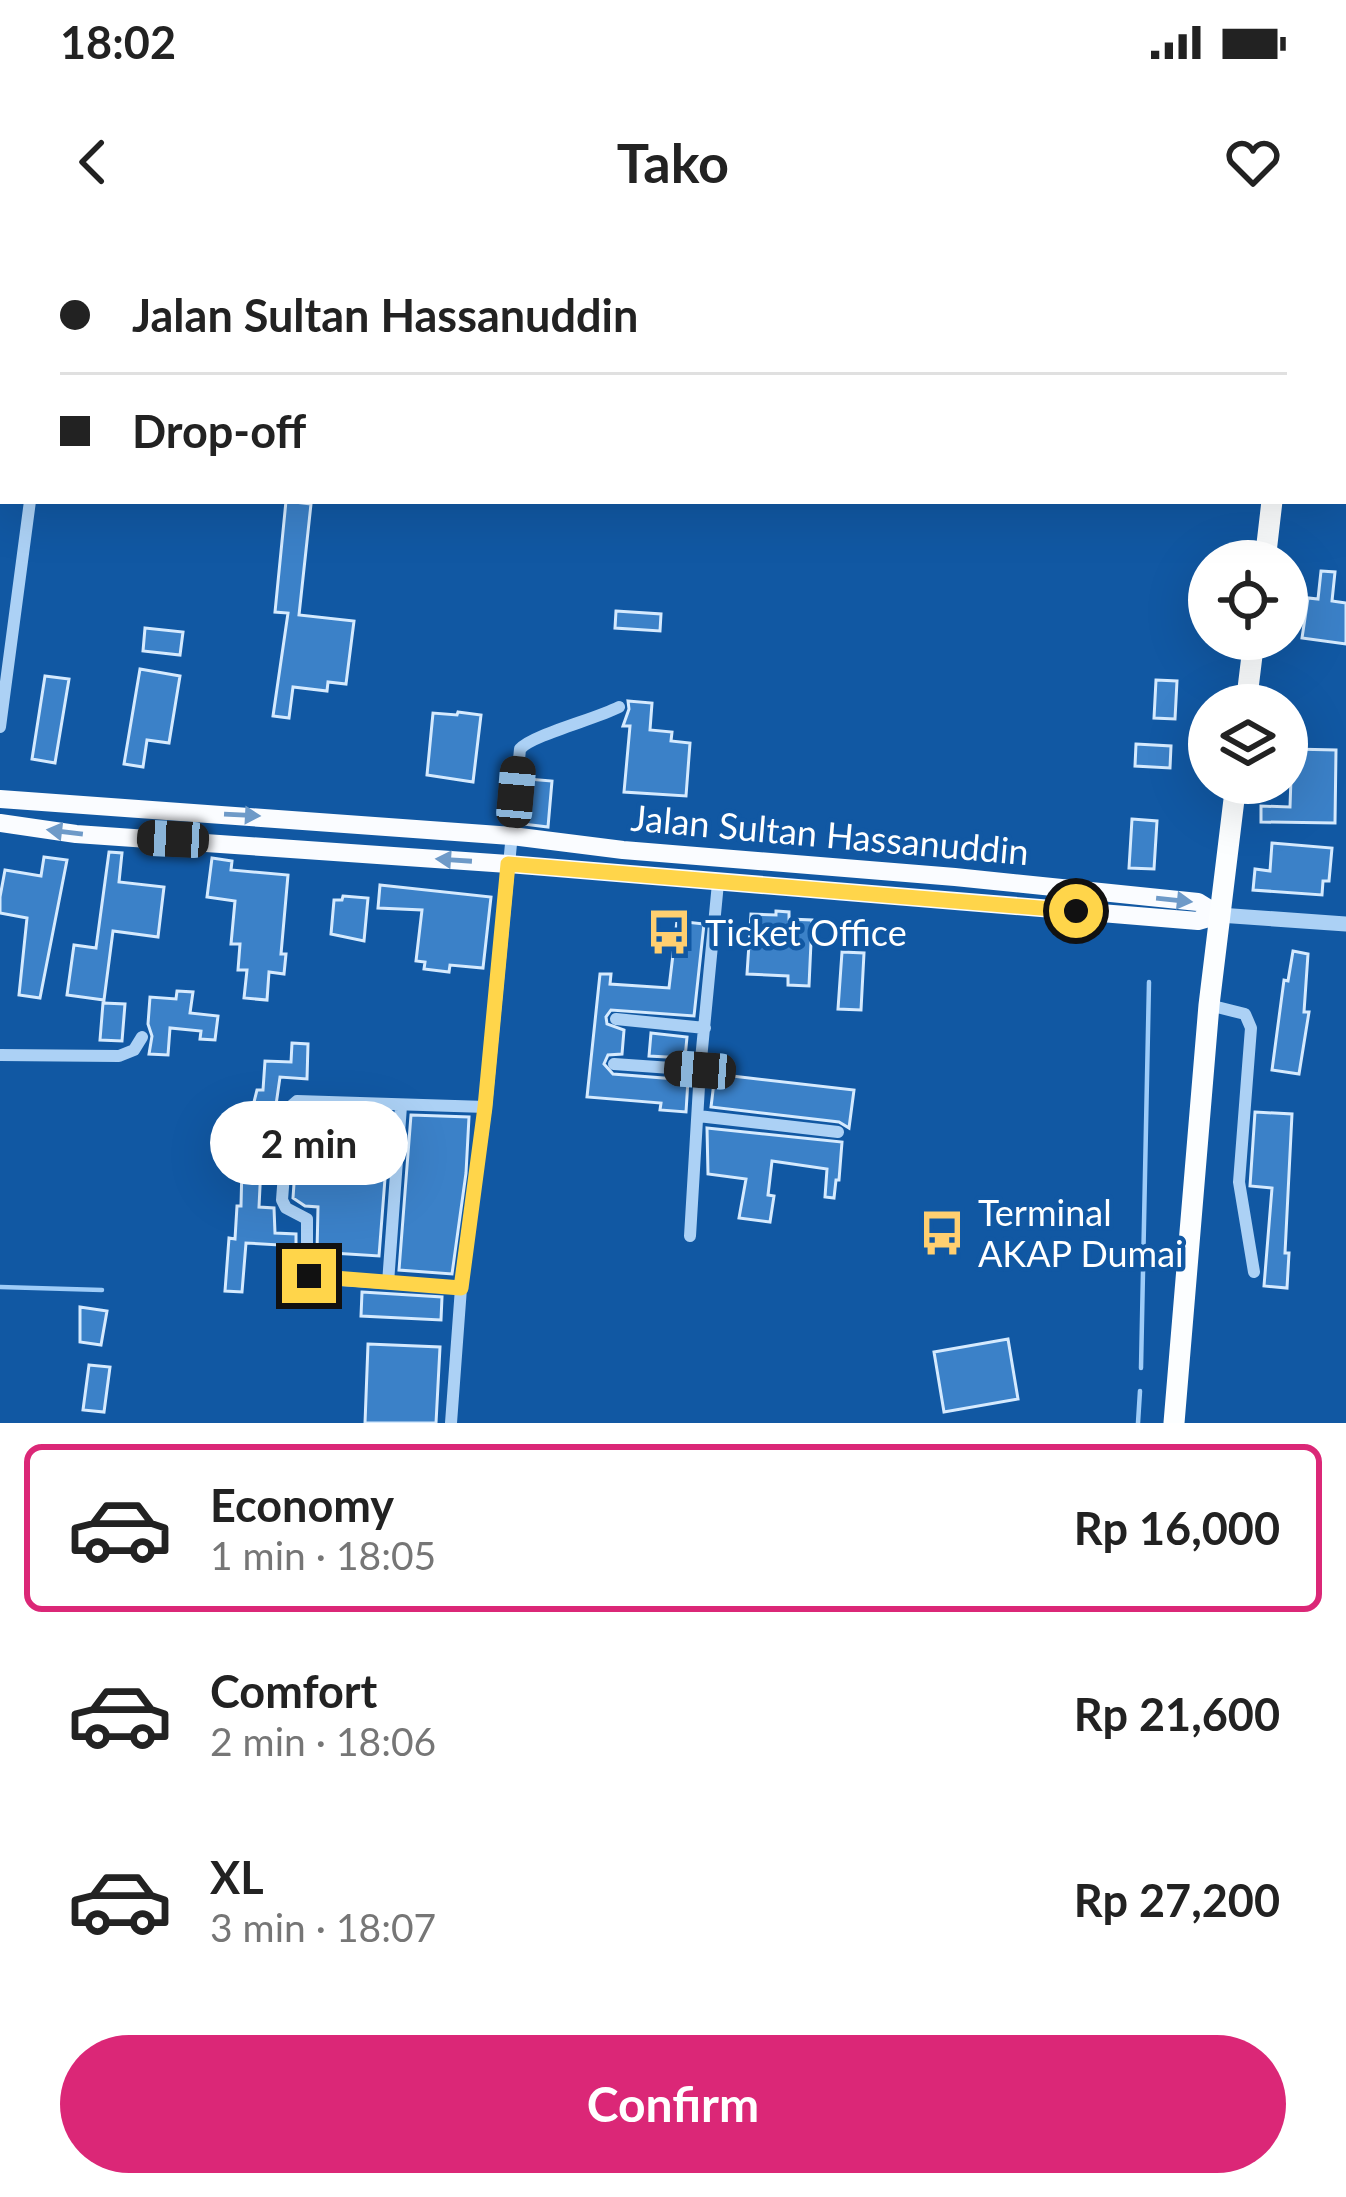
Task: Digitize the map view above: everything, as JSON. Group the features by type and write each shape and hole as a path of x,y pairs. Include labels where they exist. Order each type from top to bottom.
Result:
{"highway":[{"path":"1267,540 1273,504"},
{"path":"1174,1423 1209,1005 1233,804"}],"main road":[{"name":"Jalan Sultan Hassanuddin","path":"0,799 512,836 623,850 955,877 1198,902 1219,921"},
{"name":"Jalan Sultan Hassanuddin","path":"0,823 76,834 1219,921"},
{"path":"916,874 916,898"},
{"path":"955,877 955,900"}],"street":[{"path":"0,727 30,504"},
{"path":"451,1423 461,1288 485,1107 522,744 590,722 619,706"},
{"path":"690,1236 718,883"},
{"path":"1219,921 1346,924"},
{"path":"1209,1005 1245,1014 1251,1028 1239,1181 1255,1272"},
{"path":"616,1018 705,1028"},
{"path":"0,1055 119,1056 134,1050 142,1037"},
{"path":"614,1064 700,1070"},
{"path":"461,1288 311,1278 307,1272 308,1219 283,1204 285,1154 292,1103 485,1107"},
{"path":"388,1283 401,1106"},
{"path":"698,1116 838,1132"}],"building":[{"path":"286,504 311,504 299,615 354,621 346,684 328,682 327,691 293,687 289,718 273,716 288,613 275,612"},
{"path":"1321,571 1335,572 1332,601 1346,603 1346,644 1308,639 1308,598 1318,599"},
{"path":"616,611 661,614 660,631 615,628"},
{"path":"145,628 183,632 180,655 143,651"},
{"path":"140,669 180,676 169,743 147,740 143,767 124,764"},
{"path":"45,676 69,679 55,763 32,759"},
{"path":"1156,680 1177,681 1175,719 1154,718"},
{"path":"628,701 652,703 650,730 672,732 671,741 690,743 686,796 624,792 630,726 623,726"},
{"path":"433,713 481,715 473,782 427,775"},
{"path":"1136,744 1171,746 1170,768 1135,766"},
{"path":"1308,749 1336,750 1335,823 1261,822 1261,806 1308,804"},
{"path":"528,779 552,781 548,827 523,824"},
{"path":"1132,819 1157,821 1154,869 1129,868"},
{"path":"1272,843 1332,848 1329,881 1323,881 1322,895 1253,890 1255,869 1270,871"},
{"path":"109,852 122,853 119,882 164,887 158,937 113,931 104,1000 67,995 74,945 96,948"},
{"path":"44,857 67,860 40,998 19,995 27,918 0,913 0,897 5,870 41,876"},
{"path":"212,858 232,861 231,870 288,875 281,954 286,954 284,974 269,972 267,1000 244,998 247,970 238,970 240,944 231,944 235,901 207,897"},
{"path":"380,885 491,897 483,968 424,969 425,962 416,961 422,910 378,908"},
{"path":"368,898 364,941 331,934 334,900"},
{"path":"776,911 789,912 789,919 812,920 809,986 788,985 788,976 747,974 751,914 776,915"},
{"path":"677,921 704,924 694,1016 611,1010 607,1024 624,1030 622,1054 608,1055 604,1064 613,1074 688,1080 686,1112 660,1110 661,1103 587,1097 600,974 611,974 610,984 669,988"},
{"path":"1293,951 1308,954 1304,1012 1309,1012 1299,1074 1272,1070 1284,980 1288,981"},
{"path":"842,952 864,953 861,1010 838,1009"},
{"path":"177,991 193,992 190,1013 218,1016 215,1040 200,1039 201,1031 170,1028 168,1055 149,1054 150,997 176,999"},
{"path":"103,1003 125,1004 122,1041 100,1040"},
{"path":"651,1033 687,1037 685,1058 649,1056"},
{"path":"292,1043 308,1044 307,1079 280,1077 266,1133 247,1130 257,1090 263,1090 265,1061 291,1062"},
{"path":"715,1074 854,1090 849,1128 839,1122 711,1107"},
{"path":"1255,1112 1292,1114 1287,1288 1264,1286 1272,1188 1250,1186"},
{"path":"299,1113 390,1114 379,1256 317,1252 318,1207 293,1198"},
{"path":"411,1115 469,1117 452,1274 399,1270"},
{"path":"707,1128 842,1142 834,1198 825,1197 827,1169 772,1161 770,1222 739,1218 746,1179 708,1174"},
{"path":"242,1166 261,1166 259,1207 274,1208 275,1233 296,1234 296,1246 246,1243 242,1292 225,1291 229,1238 235,1239 237,1206 241,1206"},
{"path":"362,1292 442,1297 441,1320 361,1316"},
{"path":"80,1307 107,1311 101,1345 80,1342"},
{"path":"1008,1339 1018,1399 944,1412 934,1352"},
{"path":"368,1344 440,1347 436,1423 365,1423"},
{"path":"89,1365 110,1367 104,1412 83,1410"}],"waterway":[{"path":"1141,1368 1149,982"},
{"path":"0,1287 102,1290"},
{"path":"1138,1423 1140,1391"}],"place":[{"name":"Ticket Office","path":"669,932"},
{"name":"Terminal AKAP Dumai","path":"942,1233"}],"route":[{"path":"309,1276 461,1288 485,1107 508,864 1076,911"}]}
